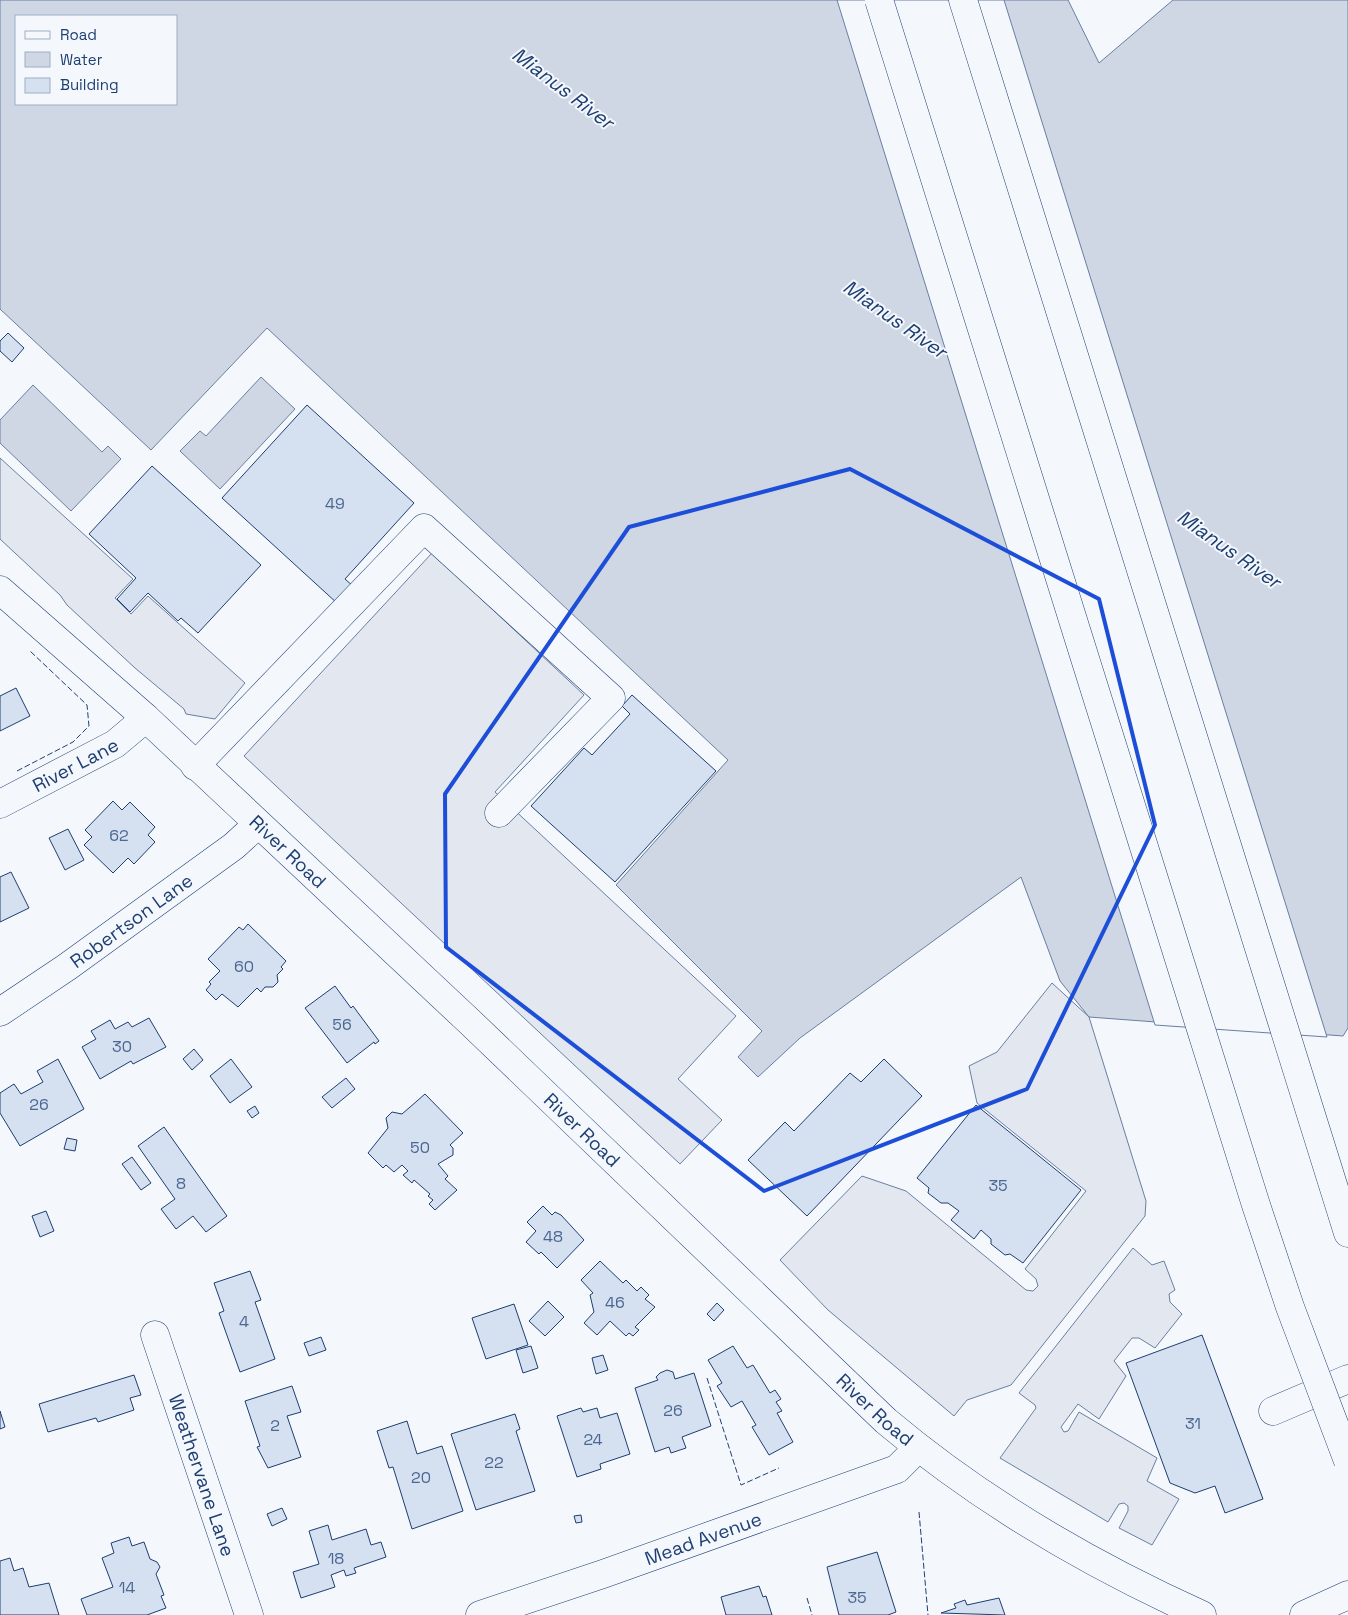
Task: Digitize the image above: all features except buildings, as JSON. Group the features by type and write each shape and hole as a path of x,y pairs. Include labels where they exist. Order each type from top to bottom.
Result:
{"main road":[{"path":"879,0 1256,1205 1290,1307 1348,1461"},
{"path":"963,0 1348,1233"},
{"path":"195,766 424,528 611,698 499,813"},
{"name":"River Road","path":"0,590 28,612 146,718 195,766 472,1023 886,1421 918,1448 1000,1504 1102,1567 1202,1615"},
{"name":"River Lane","path":"0,804 116,744 146,718"},
{"name":"Robertson Lane","path":"0,1012 67,967 234,846 258,824"},
{"name":"Weathervane Lane","path":"156,1335 249,1615"},
{"path":"1273,1410 1348,1379"},
{"name":"Mead Avenue","path":"480,1615 602,1574 897,1469 918,1448"},
{"path":"1304,1615 1348,1595"}],"highlighted area":[{"path":"850,469 1099,599 1155,825 1027,1089 764,1191 446,947 445,794 629,527"}],"shaded area":[{"path":"0,458 133,579 115,598 131,614 148,596 245,683 215,719 186,714 184,709 135,668 0,539"},
{"path":"432,553 584,695 495,792 736,1016 678,1079 722,1120 680,1164 244,756"},
{"path":"1052,983 1089,1017 1146,1201 1145,1216 1011,1385 967,1400 954,1416 828,1310 780,1260 862,1176 906,1191 1026,1290 1033,1291 1038,1286 1036,1279 1025,1269 1086,1191 977,1103 969,1066 997,1052"},
{"path":"1133,1248 1152,1265 1164,1261 1175,1290 1169,1294 1170,1302 1182,1314 1155,1348 1139,1338 1132,1338 1114,1361 1126,1376 1099,1419 1078,1404 1061,1427 1064,1432 1068,1431 1079,1412 1157,1458 1147,1481 1179,1499 1152,1545 1119,1528 1128,1511 1128,1506 1124,1503 1119,1504 1108,1522 1000,1458 1036,1408 1035,1405 1019,1393"}],"water":[{"name":"Mianus River","path":"0,0 1068,0 1099,63 1173,0 1348,0 1348,1028 1343,1036 1089,1017 1060,981 1021,877 800,1038 758,1077 738,1057 762,1031 616,885 728,760 267,328 151,450 0,309"},
{"path":"261,377 295,409 220,489 180,451 200,431 206,436"},
{"path":"33,385 102,452 108,446 121,459 71,511 0,443 0,420"}],"pier":[{"path":"837,0 1004,0 1327,1037 1155,1025"}],"fence":[{"path":"17,771 73,742 89,726 87,705 30,651"},
{"path":"707,1378 741,1485 779,1468"},
{"path":"919,1512 928,1615"},
{"path":"807,1598 812,1615"}]}
